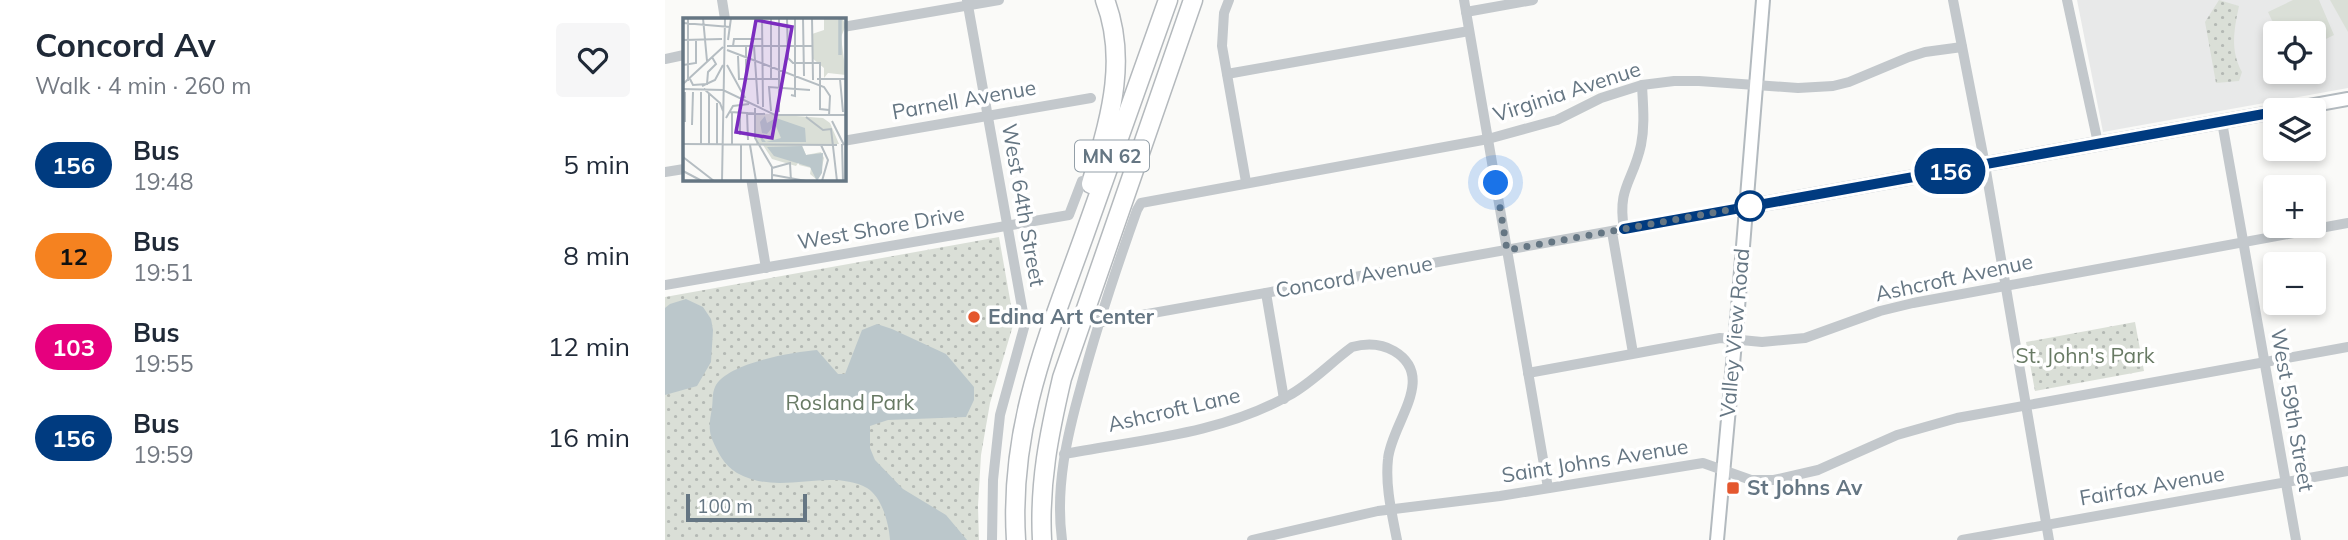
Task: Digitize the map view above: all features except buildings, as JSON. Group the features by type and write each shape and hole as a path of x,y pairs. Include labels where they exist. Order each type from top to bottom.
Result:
{"highway":[{"path":"1057,311 1112,112 1117,45 1105,0"},
{"name":"MN 62","path":"1016,540 1015,491 1023,420 1032,383 1168,0"},
{"name":"MN 62","path":"1042,540 1044,463 1062,378 1193,0"},
{"path":"1173,61 1207,0"}],"street":[{"path":"722,0 725,18"},
{"path":"845,27 967,3 999,0"},
{"path":"1229,0 1224,13 1222,46 1246,182"},
{"path":"1464,0 1548,488"},
{"path":"1466,12 1533,0"},
{"name":"Valley View Road","path":"1717,540 1763,0"},
{"path":"1953,0 1985,165 2049,540"},
{"path":"2067,0 2098,143"},
{"name":"West 64th Street","path":"967,3 1025,324 1000,415 993,480 992,540"},
{"path":"1227,74 1469,31"},
{"name":"Virginia Avenue","path":"1097,323 1141,204 1246,182 1488,139 1557,120 1601,98 1642,85 1674,81 1798,88 1833,86 1917,54 1962,47"},
{"path":"665,59 683,55"},
{"path":"1642,85 1643,129 1640,148 1623,190 1624,229 2263,114"},
{"name":"Parnell Avenue","path":"845,141 1091,98"},
{"path":"2326,103 2348,99"},
{"name":"West 59th Street","path":"2222,122 2296,540"},
{"path":"665,172 683,169"},
{"path":"751,180 766,268"},
{"name":"West Shore Drive","path":"665,285 1069,215 1081,181"},
{"name":"Ashcroft Avenue","path":"1528,373 1720,338 1762,342 1805,338 1891,308 2348,223"},
{"name":"Concord Avenue","path":"1097,323 1624,229"},
{"path":"1612,232 1633,353"},
{"path":"1266,293 1284,398"},
{"path":"1062,540 1060,497 1068,430 1097,323"},
{"name":"Ashcroft Lane","path":"1065,454 1212,425 1244,415 1284,398 1307,384 1352,348 1377,344 1399,354 1412,375 1411,400 1398,425 1388,456 1391,510 1397,540"},
{"name":"Saint Johns Avenue","path":"1252,540 1343,518 1457,503 1703,463 1751,480 1774,480 1818,470 1897,435 1926,426 2026,405 2348,347"},
{"name":"Fairfax Avenue","path":"1962,540 2348,471"}],"shaded area":[{"path":"2077,0 2348,0 2348,88 2292,98 2263,98 2263,103 2103,132"},
{"path":"686,299 703,307 711,319 711,362 697,386 665,395 665,308"},
{"path":"877,324 946,354 974,387 974,400 966,417 888,420 870,426 870,448 875,460 903,489 946,515 967,540 890,540 881,504 867,488 836,480 770,483 753,480 728,466 712,439 710,424 713,392 732,371 761,360 817,350 838,374 845,374 862,330"}],"green space":[{"path":"2219,0 2239,6 2234,40 2242,72 2239,81 2216,83 2205,22"},
{"path":"2293,0 2319,0 2334,35 2326,39 2326,21 2272,21 2268,12"},
{"path":"2330,0 2348,0 2348,32"},
{"name":"Rosland Park","path":"999,237 1014,322 990,403 981,455 979,540 665,540 665,297"},
{"name":"St. John's Park","path":"2135,322 2144,371 2035,391 2026,342"}],"bus line":[{"name":"156","path":"1624,229 2263,114"}],"place":[{"name":"Edina Art Center","path":"974,317"},
{"name":"St Johns Av","path":"1733,488"}],"route":[{"path":"1496,183 1507,250 1750,206"}]}
